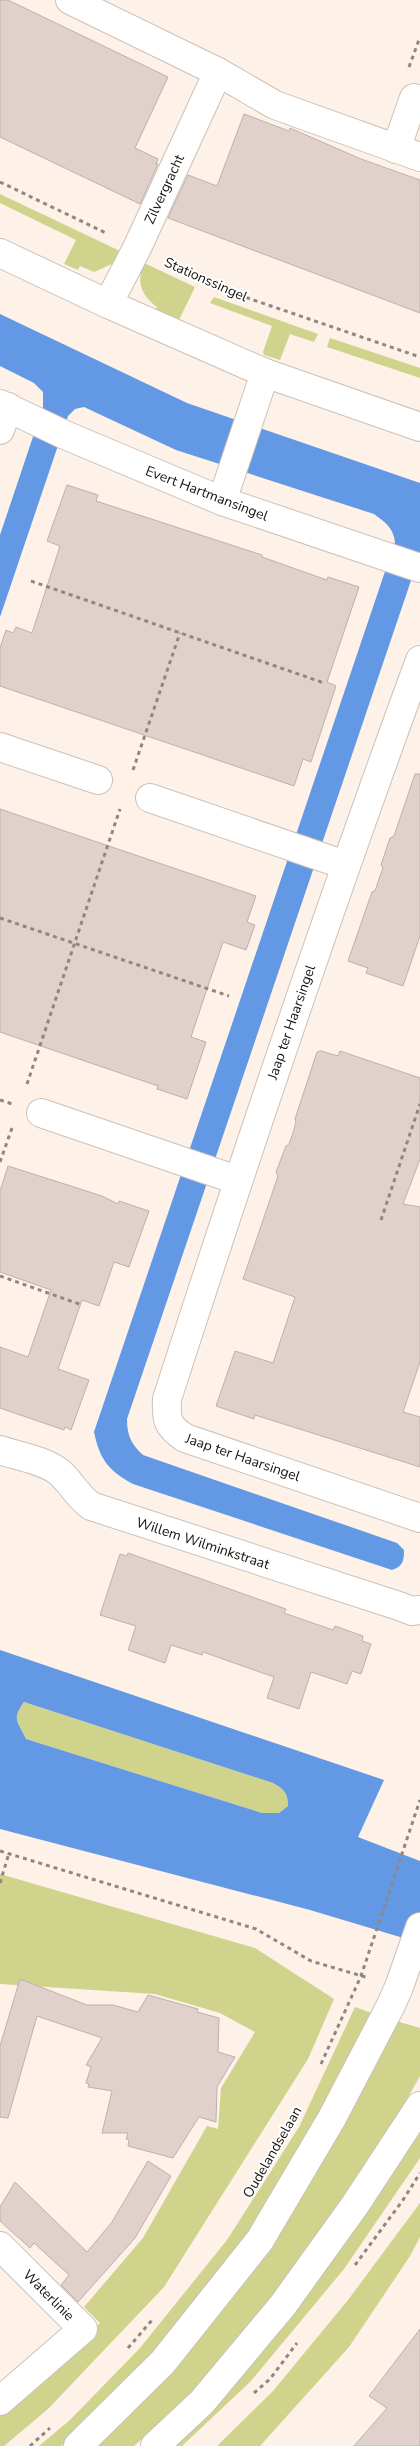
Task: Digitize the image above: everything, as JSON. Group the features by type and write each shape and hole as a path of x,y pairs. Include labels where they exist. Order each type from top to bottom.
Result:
{"street":[{"path":"70,0 218,72 275,105 408,153 414,98 420,100"},
{"name":"Zilvergracht","path":"108,304 137,248 218,72"},
{"path":"0,253 108,304 266,373 420,426"},
{"path":"222,501 266,373"},
{"name":"Evert Hartmansingel","path":"3,414 36,422 222,501 419,567"},
{"name":"Jaap ter Haarsingel","path":"420,660 345,864 237,1180 167,1399 167,1416 171,1429 184,1438 420,1518"},
{"path":"0,747 98,780"},
{"path":"150,798 345,864"},
{"path":"41,1113 237,1180"},
{"name":"Willem Wilminkstraat","path":"0,1450 57,1471 68,1480 78,1496 91,1506 406,1608 420,1610"},
{"path":"78,2446 163,2362 260,2240 332,2118 399,1987 420,1927"},
{"path":"155,2446 202,2402 283,2305 355,2205 420,2106"},
{"name":"Waterlinie","path":"0,2246 84,2329 0,2401"}],"path":[{"name":"Stationssingel","path":"0,182 236,294 420,357"},
{"path":"31,581 324,683"},
{"path":"133,771 180,633"},
{"path":"25,1088 120,808"},
{"path":"0,918 229,996"},
{"path":"381,1220 420,1104"},
{"path":"0,1162 13,1125"},
{"path":"0,1276 82,1305"},
{"path":"320,2067 361,1976 420,1800"},
{"path":"0,1851 256,1929 311,1961 399,1987"},
{"path":"0,1883 9,1853"},
{"path":"124,2353 154,2317"},
{"path":"30,2446 57,2421"}],"green space":[{"path":"0,194 120,251 114,263 94,272 80,266 78,270 64,264 76,240 0,203"},
{"path":"144,263 195,287 179,320 156,309 157,307 147,298 140,282"},
{"path":"214,297 318,334 314,342 290,334 280,360 264,355 263,352 272,326 210,303"},
{"path":"330,338 420,368 420,378 327,347"},
{"path":"24,1702 273,1783 285,1792 288,1806 279,1813 262,1813 26,1739 17,1720 18,1713"},
{"path":"0,1874 255,1948 334,1999 308,2059 164,2287 48,2409 4,2446 0,2446 0,2415 100,2323 84,2307 143,2238 207,2126 218,2129 221,2088 255,2032 220,2013 155,1994 0,1984"},
{"path":"355,2007 377,2015 310,2138 228,2262 166,2340 98,2412 61,2446 39,2446 70,2420 140,2348 227,2240 299,2127"},
{"path":"396,2021 420,2028 420,2076 377,2152 286,2284 193,2392 134,2446 90,2446 184,2349"},
{"path":"420,2118 420,2158 344,2269 250,2382 182,2446 167,2446"},
{"path":"420,2203 420,2237 410,2256 349,2347 260,2446 217,2446 273,2391 348,2300"}],"water":[{"path":"0,314 187,403 420,483 420,554 127,1419 130,1439 143,1455 397,1543 404,1550 404,1557 401,1565 392,1570 133,1484 117,1474 106,1463 99,1450 94,1432 395,542 394,537 388,525 374,514 176,450 84,407 75,409 68,416 0,617 0,535 43,407 43,392 34,383 0,366"},
{"path":"0,1650 384,1780 358,1837 420,1861 420,1943 310,1910 0,1829","holes":["24,1702 273,1783 285,1792 288,1806 279,1813 262,1813 26,1739 18,1724 18,1713"]}],"building":[{"path":"0,0 8,0 168,77 135,148 158,159 156,164 158,164 140,204 0,137"},
{"path":"244,114 289,131 290,128 361,159 420,180 420,313 168,218 188,175 217,186"},
{"path":"67,485 98,495 96,501 262,555 262,557 327,580 328,577 359,587 327,682 336,686 311,762 303,759 294,786 0,686 0,648 6,630 13,633 16,627 32,633 60,546 47,541"},
{"path":"415,774 420,774 420,936 403,986 366,973 368,968 348,961 372,892 375,891 383,868 381,865 390,838 394,836"},
{"path":"0,809 256,896 247,922 255,925 246,950 223,942 209,983 191,1037 206,1042 187,1099 157,1089 158,1086 0,1032"},
{"path":"321,1051 338,1056 340,1051 420,1078 420,1159 403,1204 420,1207 420,1362 403,1412 420,1417 420,1467 255,1415 254,1419 216,1406 235,1351 273,1363 295,1297 243,1279 278,1176 276,1172 293,1133 295,1119 317,1052"},
{"path":"8,1166 102,1196 118,1204 119,1201 149,1211 129,1267 114,1262 99,1306 82,1300 58,1369 89,1380 71,1430 65,1427 64,1430 0,1408 0,1347 28,1357 51,1290 0,1272 0,1191"},
{"path":"128,1553 286,1609 284,1613 333,1630 335,1626 363,1636 362,1641 371,1644 361,1674 352,1671 347,1684 311,1672 299,1709 267,1698 274,1677 203,1652 202,1655 171,1645 165,1663 128,1650 136,1626 100,1615 120,1554 127,1556"},
{"path":"20,1979 87,2005 113,2005 138,2012 148,1995 198,2009 197,2012 219,2018 218,2052 235,2057 217,2087 216,2122 199,2117 173,2158 128,2146 129,2140 126,2139 128,2133 102,2133 112,2091 88,2087 89,2084 86,2083 91,2067 86,2065 102,2038 37,2016 8,2118 0,2117 0,2046"},
{"path":"148,2161 171,2176 135,2238 78,2302 61,2285 69,2275 34,2243 30,2248 0,2221 0,2207 15,2182 87,2252 112,2222"},
{"path":"420,2329 420,2446 354,2446 387,2408 369,2396"}]}
